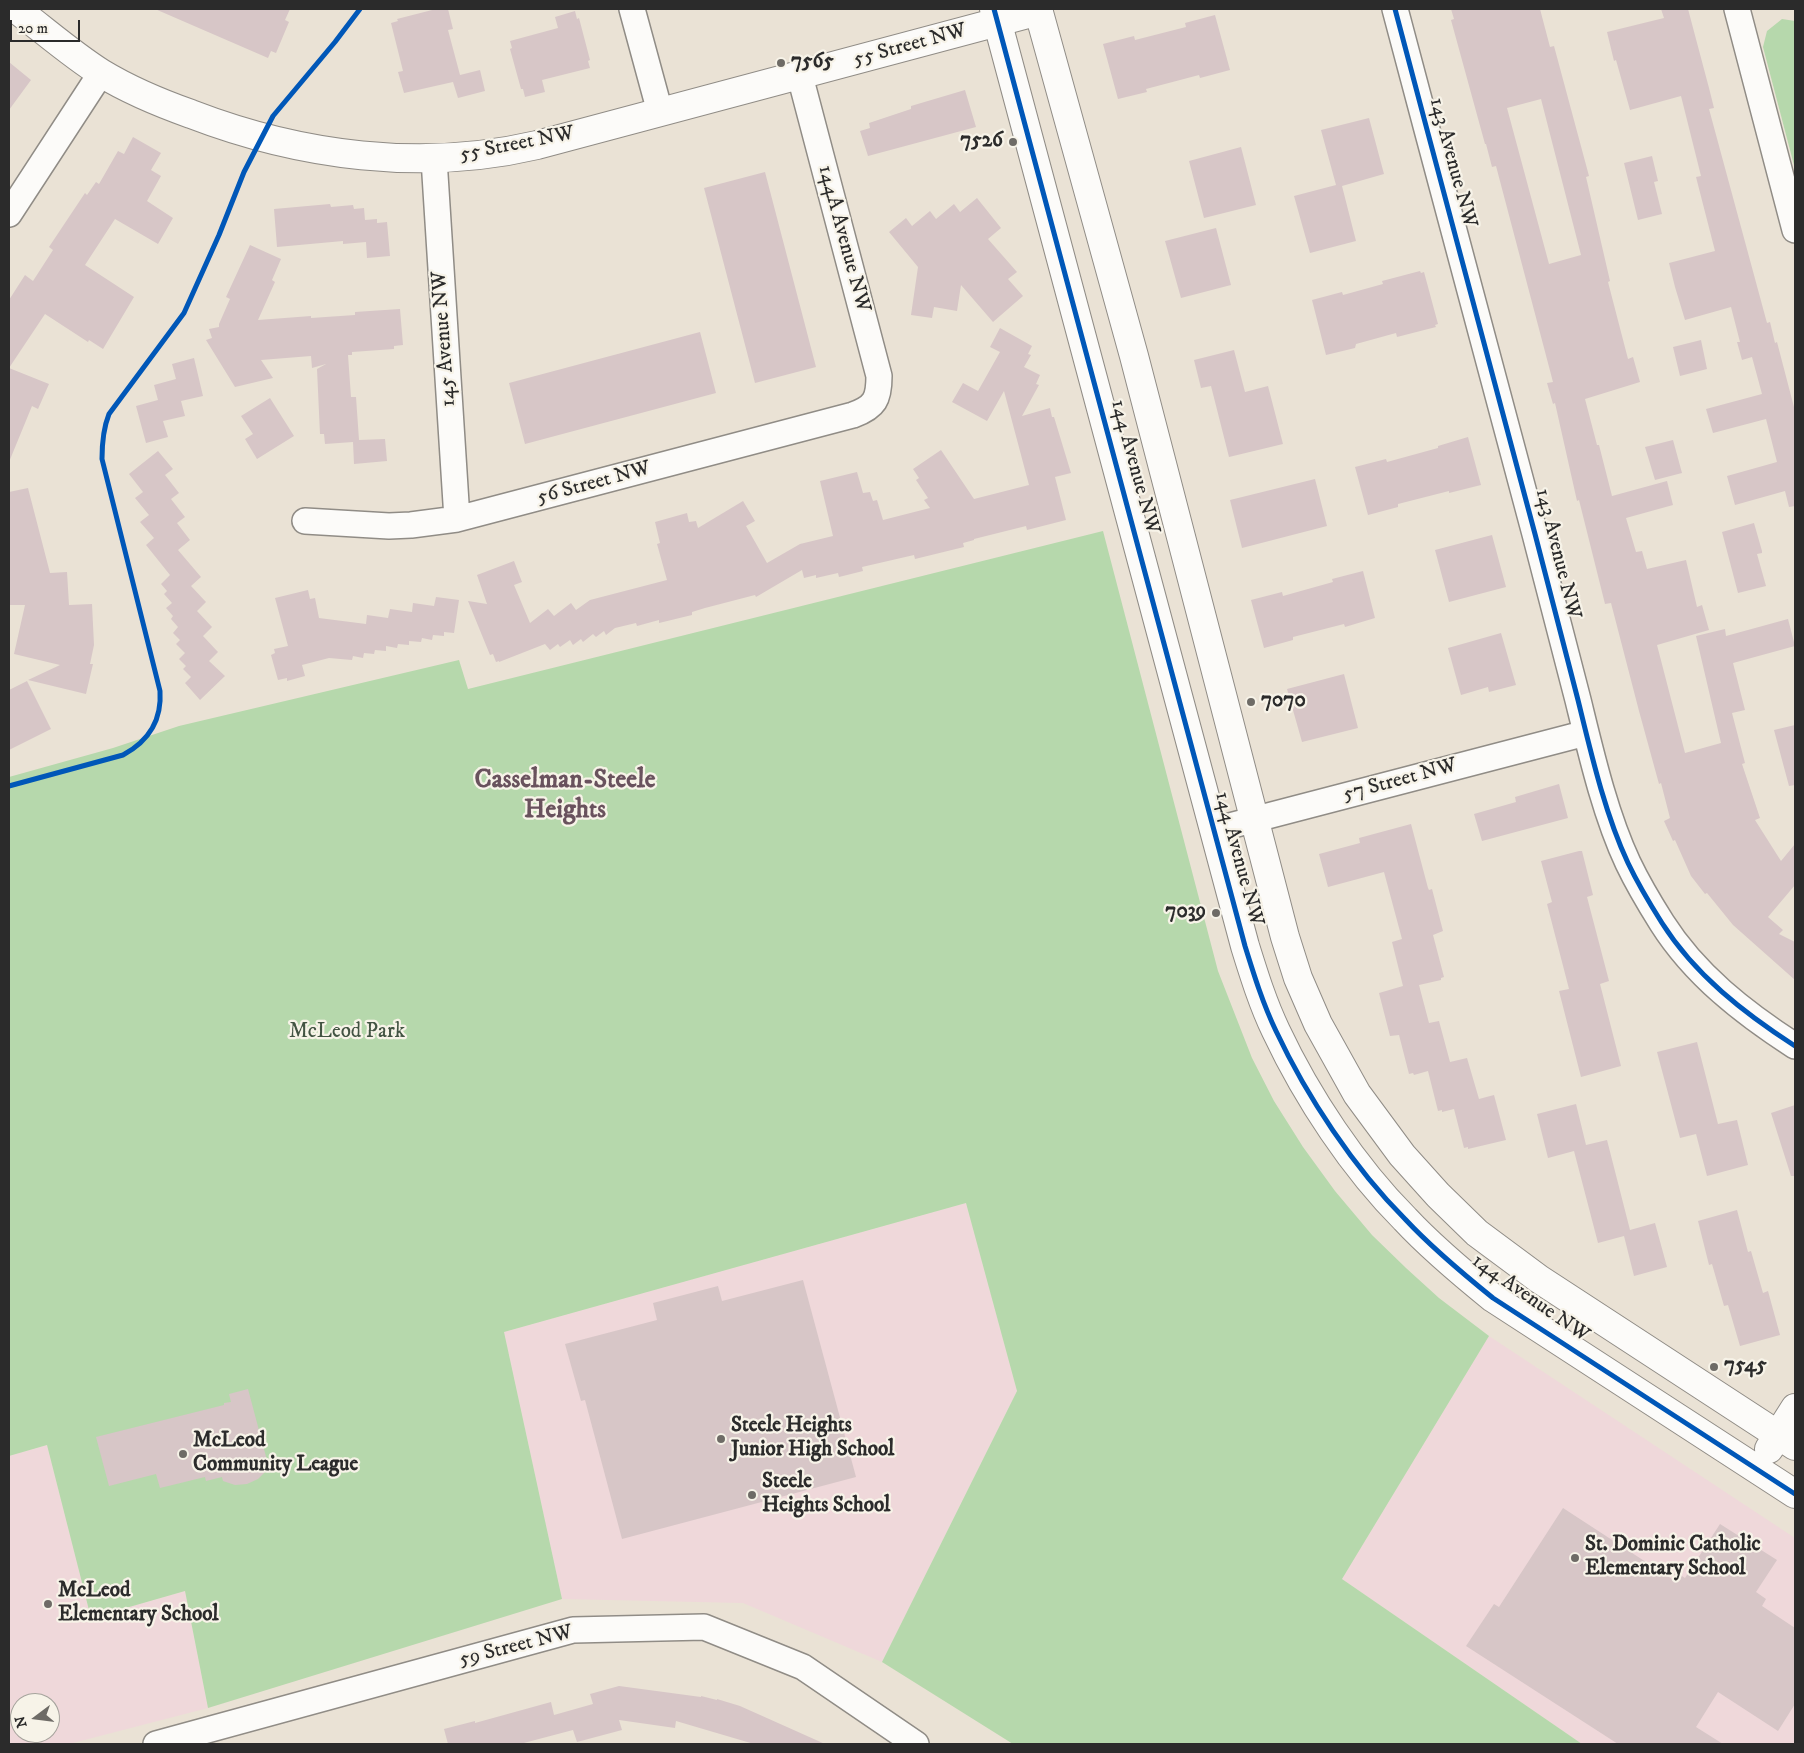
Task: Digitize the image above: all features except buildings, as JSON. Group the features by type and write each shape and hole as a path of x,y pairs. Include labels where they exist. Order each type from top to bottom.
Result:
{"street":[{"name":"55 Street NW","path":"16,9 101,73 169,106 218,124 261,138 344,154 434,159 472,157 512,151 800,76 996,16 1039,10"},
{"path":"632,9 660,112"},
{"name":"143 Avenue NW","path":"1395,9 1586,732 1617,836 1628,863 1663,924 1681,950 1728,997 1758,1022 1795,1046"},
{"path":"1737,9 1795,230"},
{"name":"144 Avenue NW","path":"1039,10 1134,356 1285,938 1307,999 1332,1050 1357,1094 1402,1155 1438,1195 1471,1227 1507,1256 1570,1300 1787,1440"},
{"name":"144 Avenue NW","path":"996,16 1244,946 1276,1032 1308,1091 1348,1152 1398,1212 1430,1244 1492,1298 1795,1494"},
{"path":"9,214 101,73"},
{"name":"144A Avenue NW","path":"800,76 879,376 879,390 874,402"},
{"name":"145 Avenue NW","path":"434,159 457,520"},
{"name":"56 Street NW","path":"305,521 389,526 457,520 853,415 865,410 874,402"},
{"name":"57 Street NW","path":"1214,830 1586,732"},
{"path":"1756,1468 1787,1440 1795,1408"},
{"name":"59 Street NW","path":"156,1744 573,1630 704,1627 803,1667 916,1744"}],"shaded area":[{"name":"Steele Heights School","path":"966,1203 1017,1391 882,1662 743,1603 562,1599 504,1332"},
{"name":"St. Dominic Catholic Elementary School","path":"1489,1336 1795,1538 1795,1744 1582,1744 1342,1579"},
{"name":"McLeod Elementary School","path":"47,1445 91,1618 185,1591 208,1708 69,1744 9,1744 9,1456"}],"green space":[{"path":"1782,19 1795,21 1795,169 1763,47 1767,31"},
{"name":"McLeod Park","path":"1103,531 1218,971 1252,1058 1274,1101 1303,1147 1335,1191 1372,1235 1439,1298 1489,1336 1342,1579 1582,1744 1013,1744 882,1662 1017,1391 966,1203 504,1332 562,1599 208,1708 185,1591 91,1618 47,1445 9,1456 9,777 113,748 179,726 459,660 468,689"}],"cycle path":[{"path":"9,786 123,755 140,743 152,729 159,711 160,691 102,459 105,425 109,414 184,313 219,235 244,172 273,116 360,9"},
{"path":"994,9 1245,946 1267,1010 1288,1056 1317,1106 1350,1155 1386,1199 1415,1230 1459,1270 1493,1298 1795,1494"},
{"path":"1395,9 1518,468 1593,762 1612,824 1640,886 1675,942 1722,992 1757,1020 1795,1046"}],"place":[{"name":"7565","path":"781,63"},
{"name":"7526","path":"1013,142"},
{"name":"7070","path":"1251,702"},
{"name":"7039","path":"1216,913"},
{"name":"7545","path":"1714,1367"},
{"name":"Steele Heights Junior High School","path":"721,1439"},
{"name":"McLeod Community League","path":"183,1454"},
{"name":"Steele Heights School","path":"752,1495"},
{"name":"St. Dominic Catholic Elementary School","path":"1575,1558"},
{"name":"McLeod Elementary School","path":"48,1604"}],"district":[{"name":"Casselman-Steele Heights","path":"565,797"}]}
